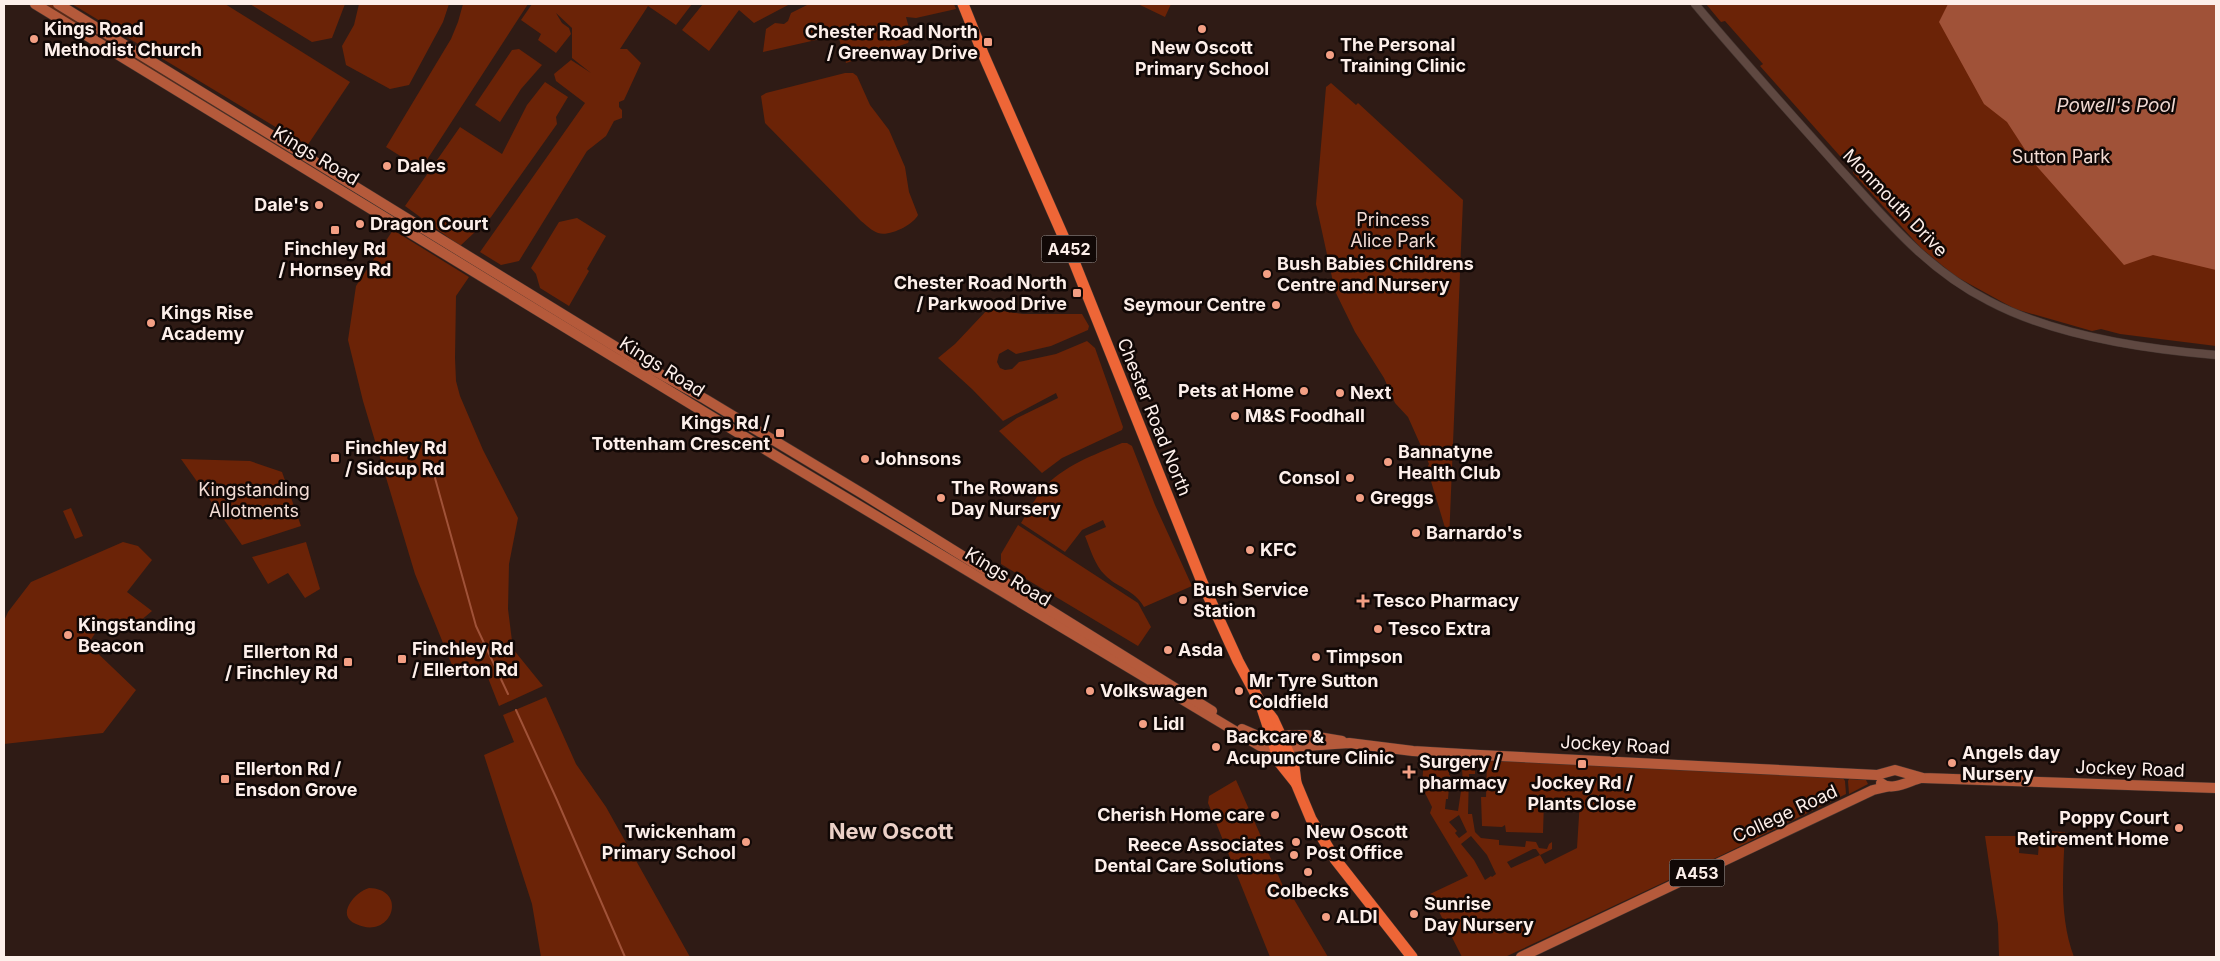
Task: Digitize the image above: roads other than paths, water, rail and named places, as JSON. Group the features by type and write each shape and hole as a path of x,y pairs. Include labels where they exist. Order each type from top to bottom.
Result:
{"highway":[{"name":"Chester Road North","path":"963,4 991,74 1071,254 1202,582 1238,661 1260,702 1273,719 1276,736"},
{"name":"A452","path":"1276,736 1281,748 1294,767 1296,783 1322,840 1412,957"}],"main road":[{"name":"Kings Road","path":"35,4 1252,742 1260,746 1281,748"},
{"name":"Kings Road","path":"58,4 655,371 856,490 1229,722 1254,735 1276,736"},
{"name":"Jockey Road","path":"1276,736 1325,737 1349,743 1413,751 1882,780 1902,783 1923,778"},
{"name":"Jockey Road","path":"1281,748 1349,743"},
{"path":"1882,780 1892,770 1902,772 1902,783"},
{"name":"Jockey Road","path":"1902,772 1923,778 2216,788"},
{"name":"College Road","path":"1521,957 1873,790 1882,780"}],"street":[{"name":"Monmouth Drive","path":"1695,4 1774,96 1921,256 1954,281 2002,308 2044,325 2127,343 2216,355"}],"water":[{"name":"Powell's Pool","path":"1948,4 2216,4 2216,270 2153,255 2124,265 2033,162 2007,122 1984,104 1939,22"}],"waterway":[{"path":"435,478 476,626 508,694"},
{"path":"516,710 625,957"}],"place":[{"name":"New Oscott Primary School","path":"1202,29"},
{"name":"Kings Road Methodist Church","path":"34,39"},
{"name":"Chester Road North / Greenway Drive","path":"988,42"},
{"name":"The Personal Training Clinic","path":"1330,55"},
{"name":"Dales","path":"387,166"},
{"name":"Dale's","path":"319,205"},
{"name":"Dragon Court","path":"360,224"},
{"name":"Finchley Rd / Hornsey Rd","path":"335,230"},
{"name":"Bush Babies Childrens Centre and Nursery","path":"1267,274"},
{"name":"Chester Road North / Parkwood Drive","path":"1077,293"},
{"name":"Seymour Centre","path":"1276,305"},
{"name":"Kings Rise Academy","path":"151,323"},
{"name":"Pets at Home","path":"1304,391"},
{"name":"Next","path":"1340,393"},
{"name":"M&S Foodhall","path":"1235,416"},
{"name":"Kings Rd / Tottenham Crescent","path":"780,433"},
{"name":"Finchley Rd / Sidcup Rd","path":"335,458"},
{"name":"Johnsons","path":"865,459"},
{"name":"Bannatyne Health Club","path":"1388,462"},
{"name":"Consol","path":"1350,478"},
{"name":"The Rowans Day Nursery","path":"941,498"},
{"name":"Greggs","path":"1360,498"},
{"name":"Barnardo's","path":"1416,533"},
{"name":"KFC","path":"1250,550"},
{"name":"Bush Service Station","path":"1183,600"},
{"name":"Tesco Pharmacy","path":"1363,601"},
{"name":"Tesco Extra","path":"1378,629"},
{"name":"Kingstanding Beacon","path":"68,635"},
{"name":"Asda","path":"1168,650"},
{"name":"Timpson","path":"1316,657"},
{"name":"Finchley Rd / Ellerton Rd","path":"402,659"},
{"name":"Ellerton Rd / Finchley Rd","path":"348,662"},
{"name":"Volkswagen","path":"1090,691"},
{"name":"Mr Tyre Sutton Coldfield","path":"1239,691"},
{"name":"Lidl","path":"1143,724"},
{"name":"Backcare & Acupuncture Clinic","path":"1216,747"},
{"name":"Angels day Nursery","path":"1952,763"},
{"name":"Jockey Rd / Plants Close","path":"1582,764"},
{"name":"Surgery / pharmacy","path":"1409,772"},
{"name":"Ellerton Rd / Ensdon Grove","path":"225,779"},
{"name":"Cherish Home care","path":"1275,815"},
{"name":"Poppy Court Retirement Home","path":"2179,828"},
{"name":"Twickenham Primary School","path":"746,842"},
{"name":"New Oscott Post Office","path":"1296,842"},
{"name":"Reece Associates Dental Care Solutions","path":"1294,855"},
{"name":"Colbecks","path":"1308,872"},
{"name":"Sunrise Day Nursery","path":"1414,914"},
{"name":"ALDI","path":"1326,917"}],"district":[{"name":"New Oscott","path":"891,831"}],"park label":[{"name":"Sutton Park","path":"2061,157"},
{"name":"Princess Alice Park","path":"1393,230"},
{"name":"Kingstanding Allotments","path":"254,500"}]}
